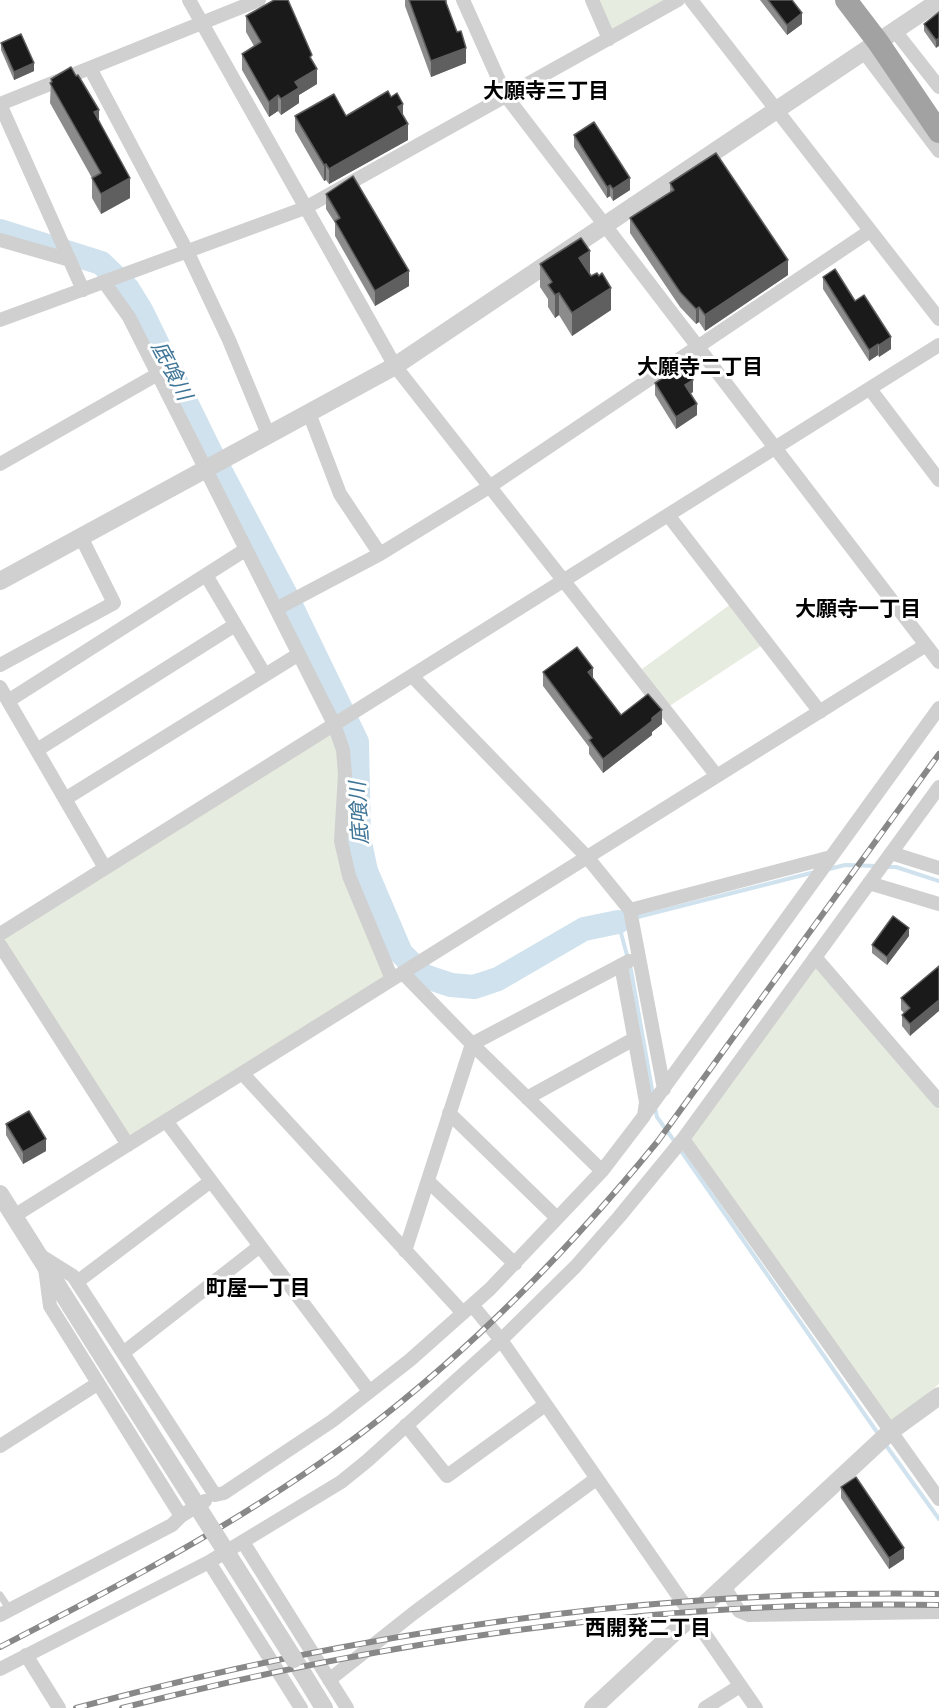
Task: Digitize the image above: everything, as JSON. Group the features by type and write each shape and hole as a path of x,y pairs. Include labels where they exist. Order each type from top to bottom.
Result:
{"highway":[{"path":"846,0 879,42 939,110"},
{"path":"879,42 939,132"}],"street":[{"path":"189,0 395,366 717,776"},
{"path":"83,290 0,104 259,0"},
{"path":"463,0 506,96 939,662"},
{"path":"592,0 609,39"},
{"path":"0,320 305,208 678,0"},
{"path":"691,0 939,319"},
{"path":"0,581 395,366 939,1"},
{"path":"879,42 939,87"},
{"path":"879,42 939,152"},
{"path":"90,68 187,251 268,434"},
{"path":"276,609 380,554 489,488 870,231"},
{"path":"0,240 70,260"},
{"path":"104,282 129,317 334,724 343,750 345,774 341,842 350,876 398,976 602,1171"},
{"path":"0,934 939,345"},
{"path":"0,464 158,374"},
{"path":"870,389 939,480"},
{"path":"309,412 340,494 380,554"},
{"path":"668,515 820,712"},
{"path":"0,665 114,603 81,537"},
{"path":"8,701 245,550"},
{"path":"206,575 265,675"},
{"path":"37,750 235,625"},
{"path":"7,1221 926,645"},
{"path":"65,799 298,654"},
{"path":"412,676 587,858 630,910 664,1089"},
{"path":"0,687 105,868"},
{"path":"5,1613 172,1525 181,1516 215,1495 224,1493 332,1420 410,1360 515,1264 602,1171 644,1116 939,708"},
{"path":"0,1669 209,1563 341,1482 501,1340 576,1266 683,1139 939,787"},
{"path":"891,853 939,868"},
{"path":"630,910 831,857"},
{"path":"869,883 939,904"},
{"path":"0,945 128,1145"},
{"path":"405,1251 471,1044 639,956"},
{"path":"815,957 939,1101"},
{"path":"621,965 646,1102 644,1116"},
{"path":"527,1098 634,1039"},
{"path":"242,1073 405,1251 501,1340 756,1708"},
{"path":"449,1113 557,1218"},
{"path":"166,1121 369,1391"},
{"path":"683,1139 939,1499"},
{"path":"77,1282 211,1181"},
{"path":"428,1181 515,1264"},
{"path":"0,1194 7,1221 41,1259 324,1708"},
{"path":"123,1353 260,1246"},
{"path":"41,1259 73,1276 215,1495"},
{"path":"41,1259 50,1306 181,1516"},
{"path":"0,1446 97,1384"},
{"path":"593,1708 891,1431 939,1396"},
{"path":"406,1425 447,1476 545,1405"},
{"path":"329,1680 415,1612 596,1479"},
{"path":"243,1542 347,1708"},
{"path":"209,1563 301,1708"},
{"path":"724,1586 739,1611 749,1615 939,1612"},
{"path":"26,1655 59,1708"},
{"path":"705,1708 740,1686"}],"lane":[{"path":"0,1595 5,1613"}],"shaded area":[{"path":"595,0 673,0 609,35"},
{"path":"735,601 767,642 668,707 642,669"},
{"path":"334,724 345,774 344,852 392,979 128,1145 0,934"},
{"path":"811,963 939,1109 939,1384 892,1423 686,1135"}],"building":[{"path":"274,0 288,0 312,55 310,57 317,69 295,82 299,88 281,99 278,95 269,102 242,54 261,42 246,16"},
{"path":"409,0 445,0 457,32 461,31 466,48 431,61"},
{"path":"768,0 792,0 802,13 787,25"},
{"path":"939,12 939,38 936,40 924,24"},
{"path":"21,34 34,63 14,72 1,43"},
{"path":"71,67 99,110 94,112 130,178 101,194 92,178 101,173 50,83 51,79"},
{"path":"388,91 391,97 397,93 403,104 398,107 408,124 329,169 326,164 324,165 295,116 334,94 346,116"},
{"path":"594,122 630,178 613,189 610,185 607,187 574,135"},
{"path":"716,153 788,260 705,315 699,307 696,309 680,292 630,218 674,190 670,183"},
{"path":"353,176 409,271 375,291 335,221 340,218 326,194"},
{"path":"581,238 590,251 579,258 591,276 597,273 599,276 602,273 611,288 572,313 559,293 555,295 548,285 552,282 540,264"},
{"path":"835,269 855,301 864,295 891,337 869,350 823,277"},
{"path":"675,370 679,375 687,370 693,380 685,385 697,404 676,417 655,383"},
{"path":"577,647 593,668 588,672 621,715 648,694 662,710 652,718 652,721 603,759 589,740 592,738 543,672"},
{"path":"893,916 909,928 887,957 872,945"},
{"path":"939,966 939,1000 910,1024 902,1015 910,1008 901,998"},
{"path":"29,1111 46,1139 23,1152 6,1124"},
{"path":"856,1477 904,1548 889,1558 841,1487"}],"waterway":[{"name":"底喰川","path":"0,231 101,263 128,289 141,310 210,451 285,593 357,742 359,838 366,871 401,953 424,976 451,985 474,987 498,979 584,929 618,922"},
{"name":"底喰川","path":"829,869 845,865 877,866"},
{"name":"底喰川","path":"885,867 896,867 939,881"},
{"name":"底喰川","path":"653,1095 631,970 618,922 815,872"},
{"path":"655,1108 657,1117 675,1142"},
{"path":"679,1148 879,1435"},
{"path":"885,1444 939,1519"}],"railway":[{"path":"0,1647 174,1554 299,1477 384,1416 469,1344 509,1306 586,1225 658,1141 939,754"},
{"path":"76,1708 182,1681 288,1658 503,1621 612,1608 720,1599 830,1594 939,1594"},
{"path":"122,1708 323,1662 527,1629 630,1617 733,1609 836,1605 939,1605"}],"district":[{"name":"大願寺三丁目","path":"546,92"},
{"name":"大願寺二丁目","path":"700,368"},
{"name":"大願寺一丁目","path":"858,610"},
{"name":"町屋一丁目","path":"258,1289"},
{"name":"西開発二丁目","path":"648,1629"}]}
